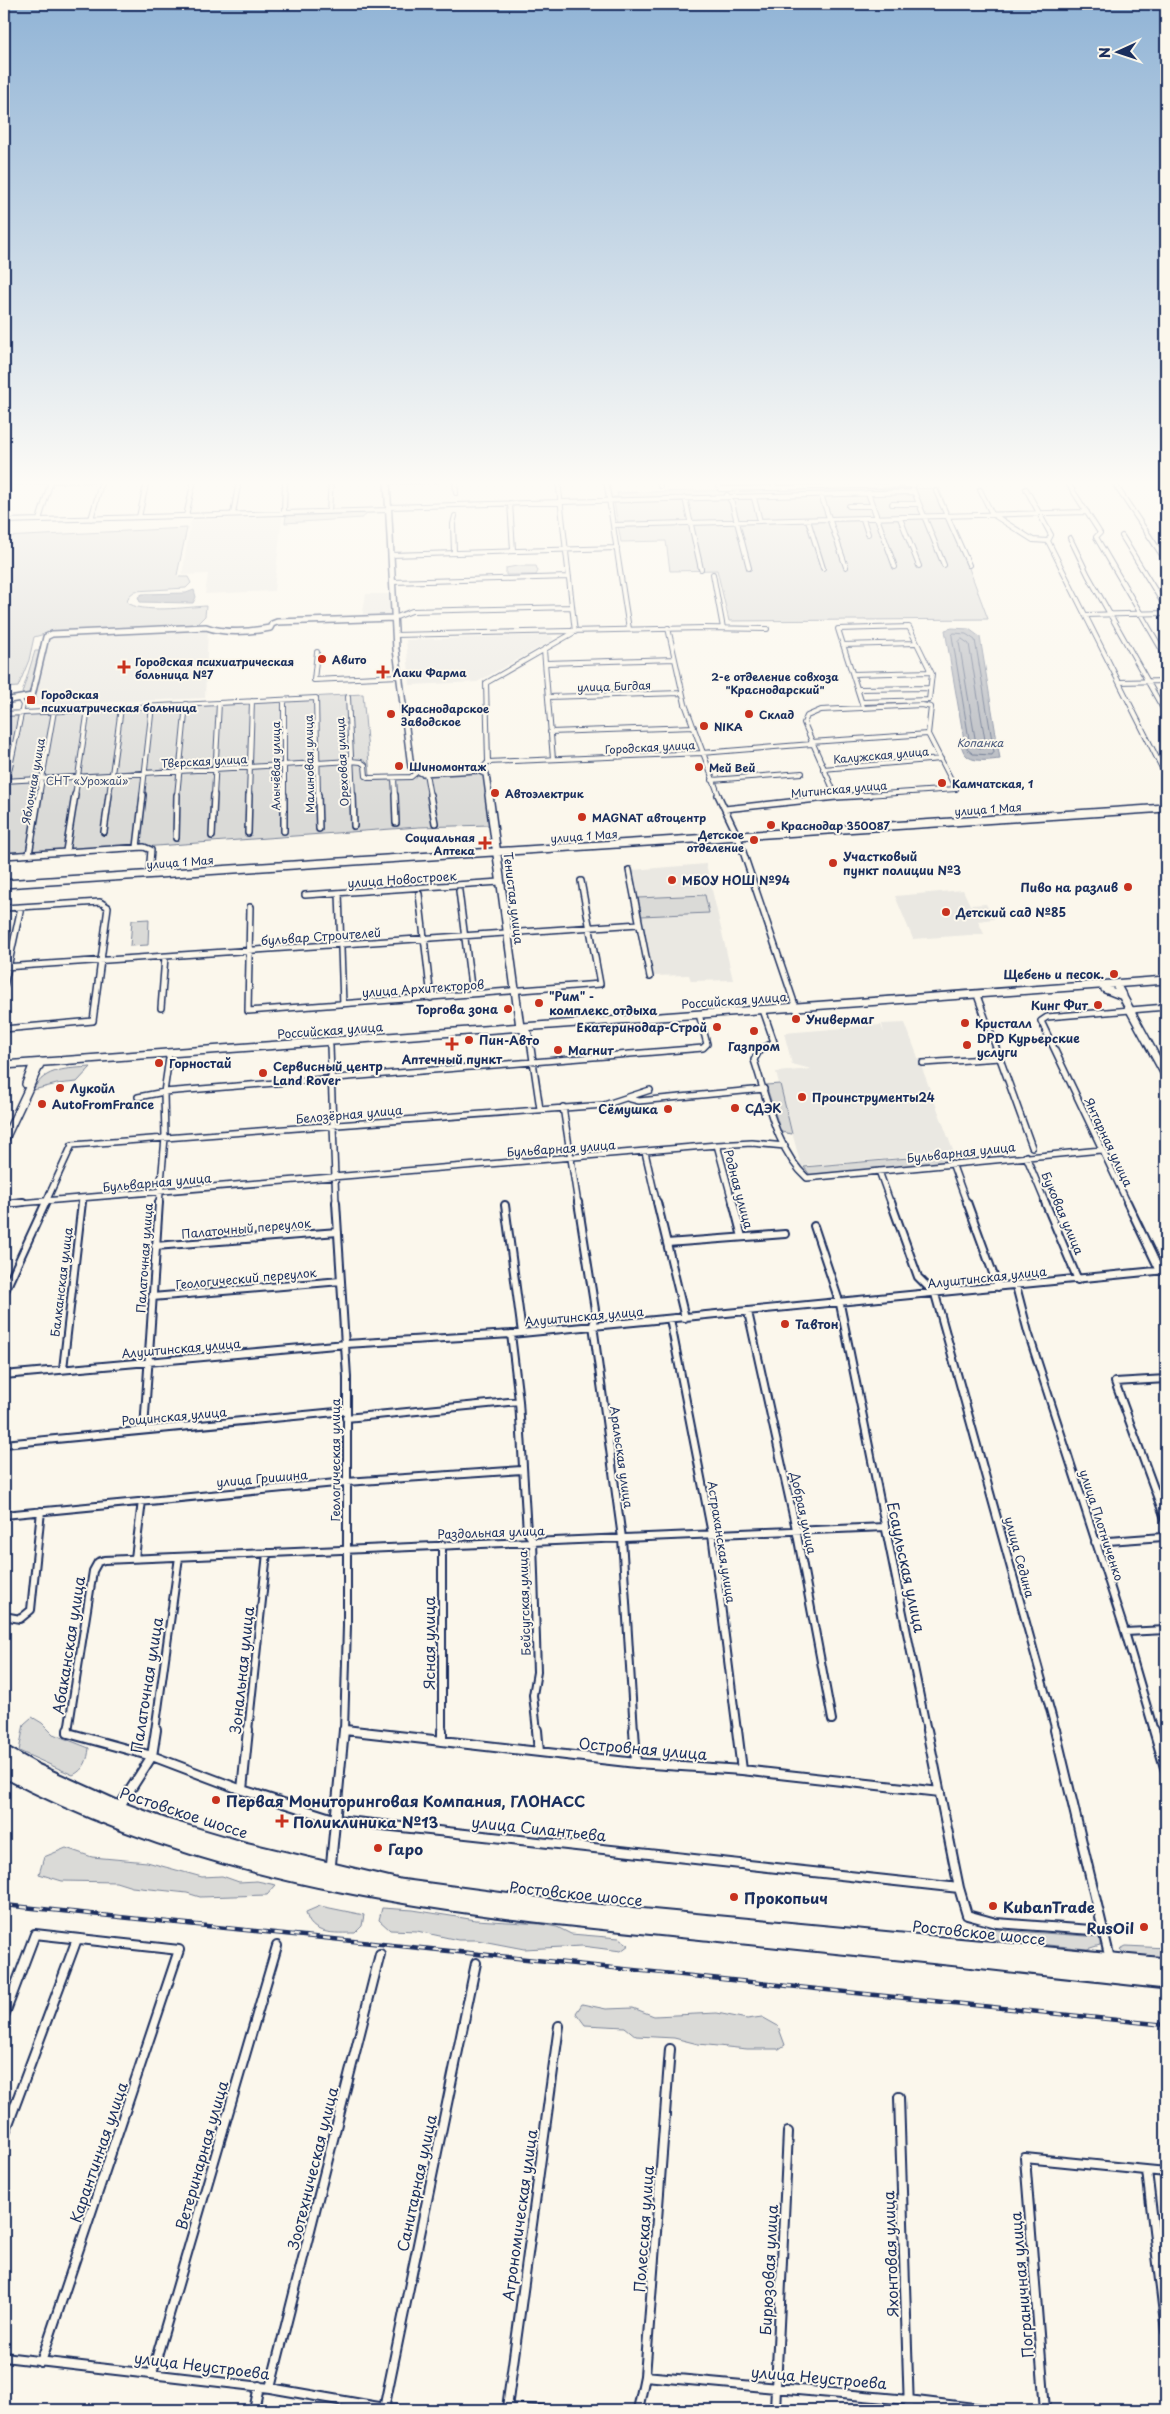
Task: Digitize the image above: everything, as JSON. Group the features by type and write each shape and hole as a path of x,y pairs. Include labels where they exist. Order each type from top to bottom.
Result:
{"highway":[{"name":"Ростовское шоссе","path":"4,1754 34,1771 118,1809 166,1827 239,1849 399,1887 572,1910 1166,1966"},
{"name":"Ростовское шоссе","path":"4,1770 54,1796 106,1818 163,1837 250,1863 397,1896 538,1915 920,1953 1166,1982"}],"street":[{"path":"393,593 394,618 398,635 398,676 411,767 416,772 481,770 488,762 486,683 575,632"},
{"path":"571,593 575,632"},
{"path":"624,593 629,629"},
{"path":"716,593 723,628"},
{"path":"1074,593 1166,776"},
{"path":"1099,593 1166,714"},
{"path":"1129,593 1166,658"},
{"path":"1157,593 1166,608"},
{"path":"4,701 28,699 34,694 48,635 204,627 217,631 257,630 270,628 275,622 394,618 412,612 572,607"},
{"path":"1085,615 1166,613"},
{"path":"836,797 811,743 804,723 807,716 821,710 929,700 931,672 915,643 909,626 838,629 858,689 861,706"},
{"path":"668,628 681,693 712,780 738,836 796,1009"},
{"path":"398,635 575,632 668,628 767,629"},
{"path":"843,644 915,643"},
{"path":"544,650 553,759"},
{"path":"317,652 314,680 398,676"},
{"path":"546,664 674,659"},
{"path":"852,674 931,672"},
{"path":"1119,682 1166,681"},
{"path":"858,689 930,688"},
{"name":"улица Бигдая","path":"548,697 681,693"},
{"name":"Ореховая улица","path":"348,697 354,826"},
{"name":"Малиновая улица","path":"284,700 316,698 319,829"},
{"path":"4,795 5,781 23,705 20,700"},
{"path":"4,714 284,700"},
{"name":"Алычёвая улица","path":"284,700 282,765 284,831"},
{"path":"248,833 252,701"},
{"path":"212,836 219,703"},
{"path":"176,838 178,771 186,704"},
{"path":"861,706 929,705 931,709 928,734 941,759"},
{"path":"137,847 152,706"},
{"path":"104,832 121,708"},
{"path":"66,851 88,709"},
{"name":"Яблочная улица","path":"29,854 54,711"},
{"path":"550,732 694,727"},
{"name":"Городская улица","path":"488,762 553,759 577,760 702,753 928,734"},
{"name":"Калужская улица","path":"823,769 941,759"},
{"name":"Митинская улица","path":"725,810 836,797 956,789 941,759"},
{"path":"351,761 361,762 365,765 366,776 370,778 411,777 416,772"},
{"name":"Тверская улица","path":"5,781 351,761"},
{"name":"Тенистая улица","path":"481,770 487,775 515,991 524,1029"},
{"path":"426,773 435,822"},
{"path":"712,780 802,773"},
{"path":"394,778 396,823"},
{"name":"улица 1 Мая","path":"4,884 1166,808"},
{"path":"4,856 144,847 151,850 149,874"},
{"path":"629,870 650,977"},
{"name":"улица Новостроек","path":"305,895 500,882"},
{"path":"581,882 589,928"},
{"path":"459,891 472,994"},
{"path":"339,893 343,1004"},
{"path":"418,894 431,998"},
{"path":"4,908 100,902 108,907 93,1021 4,1029"},
{"path":"4,986 6,967 21,907"},
{"path":"249,951 250,907"},
{"name":"бульвар Строителей","path":"6,967 639,924"},
{"name":"улица Архитекторов","path":"249,951 248,1011 600,984 589,928"},
{"path":"161,1008 165,957"},
{"name":"Российская улица","path":"169,1056 1117,986 1166,980"},
{"name":"Российская улица","path":"4,1066 330,1046 524,1029 1166,984"},
{"path":"1117,986 1166,1076"},
{"path":"1122,996 1132,987"},
{"path":"1105,989 1122,996"},
{"path":"978,998 1032,1147"},
{"path":"1130,1010 1166,1007"},
{"name":"Янтарная улица","path":"1130,1010 1047,1017 1041,1021 1101,1150 1163,1271"},
{"path":"764,1013 774,1042 761,1048 754,1060 781,1140 786,1146"},
{"path":"138,1097 164,1092 703,1048 707,1044 700,1018"},
{"path":"524,1029 532,1061 540,1109"},
{"name":"Геологическая улица","path":"322,1869 331,1864 337,1820 343,1730 347,1550 346,1344 334,1178 330,1046"},
{"name":"Палаточная улица","path":"144,1430 155,1246 165,1138 164,1092 169,1056"},
{"path":"923,1063 1000,1058"},
{"path":"4,1131 37,1065"},
{"path":"4,1141 37,1065"},
{"name":"Белозёрная улица","path":"46,1201 72,1145 563,1107 604,1106 650,1090"},
{"name":"Белозёрная улица","path":"627,1098 639,1101 764,1090"},
{"name":"Аральская улица","path":"563,1107 596,1316 593,1326 622,1538 636,1762"},
{"name":"Бульварная улица","path":"4,1204 752,1143 786,1146 800,1173 807,1178 1101,1150"},
{"name":"Родная улица","path":"717,1146 742,1237"},
{"path":"645,1152 685,1318"},
{"name":"Буковая улица","path":"1026,1156 1078,1280"},
{"path":"952,1163 998,1287"},
{"name":"улица Седина","path":"879,1171 918,1277 935,1294 1064,1761 1105,1930 1110,1961"},
{"name":"Балканская улица","path":"63,1369 68,1303 83,1198"},
{"path":"4,1294 46,1201"},
{"path":"505,1205 522,1333"},
{"name":"Есаульская улица","path":"814,1226 840,1304 959,1888 967,1915 996,1923 1105,1930"},
{"name":"Палаточный переулок","path":"155,1246 338,1232"},
{"path":"667,1243 785,1234"},
{"name":"Алуштинская улица","path":"4,1375 346,1344 511,1334 670,1320 840,1304 881,1297 935,1294 1163,1271"},
{"name":"Геологический переулок","path":"152,1297 341,1281"},
{"name":"улица Плотниченко","path":"1016,1286 1028,1332 1125,1632 1166,1769"},
{"name":"Добрая улица","path":"748,1312 796,1530 832,1720"},
{"name":"Астраханская улица","path":"670,1320 712,1534 742,1770"},
{"name":"Бейсугская улица","path":"511,1334 519,1401 527,1532 533,1541 537,1672 533,1695 539,1752"},
{"path":"1166,1379 1115,1382 1166,1521"},
{"name":"Рощинская улица","path":"4,1444 144,1430 519,1401"},
{"name":"улица Гришина","path":"4,1514 346,1482 522,1470"},
{"path":"135,1558 142,1500"},
{"path":"4,1616 20,1619 31,1610 41,1511"},
{"name":"Раздольная улица","path":"98,1562 135,1558 884,1527"},
{"path":"1095,1542 1162,1537 1166,1535"},
{"name":"Ясная улица","path":"442,1545 442,1741"},
{"name":"Зональная улица","path":"242,1790 267,1553"},
{"name":"Палаточная улица","path":"118,1809 152,1756 179,1557"},
{"name":"Абаканская улица","path":"68,1733 93,1571 98,1562"},
{"path":"1125,1632 1166,1630"},
{"name":"Островная улица","path":"343,1730 539,1752 742,1770 940,1792"},
{"name":"улица Силантьева","path":"68,1733 152,1756 242,1790 337,1820 959,1888"},
{"path":"4,2016 35,1934 77,1939 4,2135"},
{"name":"Карантинная улица","path":"41,2362 179,1950 77,1939"},
{"name":"Ветеринарная улица","path":"152,2373 277,1946"},
{"name":"Зоотехническая улица","path":"270,2388 380,1954"},
{"name":"Санитарная улица","path":"384,2409 476,1963"},
{"name":"Агрономическая улица","path":"504,2409 559,2026"},
{"name":"Полесская улица","path":"638,2410 645,2376 670,2049"},
{"name":"Яхонтовая улица","path":"899,2097 908,2405"},
{"name":"Бирюзовая улица","path":"775,2410 788,2132"},
{"name":"Пограничная улица","path":"1045,2410 1025,2158 1147,2171"},
{"path":"1166,2172 1147,2171 1166,2331"},
{"name":"улица Неустроева","path":"4,2358 259,2386 396,2410"},
{"name":"улица Неустроева","path":"645,2376 776,2388 908,2405 990,2410"},
{"path":"254,2410 259,2386"},
{"path":"504,2409 541,2410"}],"shaded area":[{"path":"205,593 236,593 205,594"},
{"path":"366,594 391,594 392,617 362,618"},
{"name":"Городская психиатрическая больница №7","path":"202,628 208,630 205,698 32,706 49,636"},
{"path":"547,635 553,637 553,640 477,682 410,685 406,640"},
{"path":"706,864 733,980 691,981 689,975 652,976 632,870"},
{"name":"Детский сад №85","path":"963,890 970,905 986,904 994,919 978,921 984,934 913,939 895,896"},
{"path":"905,1023 954,1153 801,1166 776,1072 811,1069 792,1064 784,1033 881,1025 884,1033 882,1024"}],"green space":[{"path":"4,593 133,593 129,596 127,602 142,608 206,606 205,616 197,624 52,632 34,637 29,660 18,687 4,688"},
{"path":"722,593 978,593 988,619 729,621"},
{"path":"35,651 41,651 31,692 24,695 22,693"},
{"name":"СНТ «Урожай»","path":"363,694 370,775 373,777 478,771 485,773 492,823 489,825 419,827 4,857 4,714"},
{"path":"705,895 709,913 641,916 638,898"},
{"path":"149,919 148,945 130,946 132,920"},
{"path":"91,1067 77,1082 57,1084 33,1090 38,1082 51,1073 66,1069"},
{"path":"780,1084 792,1134 781,1132 766,1085"},
{"path":"955,1154 958,1161 810,1175 804,1167"},
{"path":"32,1717 42,1723 53,1734 89,1748 88,1757 80,1770 73,1775 19,1751 24,1724"},
{"path":"66,1848 92,1857 147,1862 202,1877 222,1876 239,1882 257,1881 276,1885 267,1895 200,1897 187,1893 132,1887 116,1882 62,1881 39,1874 44,1857"},
{"path":"320,1906 364,1915 362,1926 355,1933 324,1932 308,1920 306,1912"},
{"path":"382,1908 413,1910 476,1920 540,1924 557,1927 571,1934 619,1938 629,1945 621,1951 582,1946 524,1949 477,1940 458,1940 417,1931 390,1930 379,1920"},
{"path":"971,1928 1100,1937 1100,1945 1087,1949 971,1937"},
{"path":"1126,1946 1166,1948 1166,1959 1125,1955 1120,1949"},
{"path":"582,2004 606,2009 633,2008 654,2016 717,2013 747,2019 762,2017 778,2026 785,2045 779,2049 747,2049 698,2044 674,2038 636,2036 625,2027 585,2025 576,2013"}],"water":[{"path":"195,593 196,597 193,603 140,602 138,597 142,594"},
{"name":"Копанка","path":"952,628 969,629 980,637 1000,759 974,760 969,758 962,749 961,742 964,740 945,630"}],"railway":[{"path":"4,1905 1166,2025"}],"place":[{"name":"Авито","path":"322,659"},
{"name":"Городская психиатрическая больница №7","path":"124,667"},
{"name":"Лаки Фарма","path":"383,672"},
{"name":"Городская психиатрическая больница","path":"31,700"},
{"name":"Краснодарское Заводское","path":"391,714"},
{"name":"Склад","path":"749,714"},
{"name":"NIKA","path":"704,726"},
{"name":"Шиномонтаж","path":"399,766"},
{"name":"Мей Вей","path":"699,767"},
{"name":"Камчатская, 1","path":"942,783"},
{"name":"Автоэлектрик","path":"495,793"},
{"name":"MAGNAT автоцентр","path":"582,817"},
{"name":"Краснодар 350087","path":"771,825"},
{"name":"Детское отделение","path":"754,840"},
{"name":"Социальная Аптека","path":"485,843"},
{"name":"Участковый пункт полиции №3","path":"833,863"},
{"name":"МБОУ НОШ №94","path":"672,880"},
{"name":"Пиво на разлив","path":"1128,887"},
{"name":"Детский сад №85","path":"946,912"},
{"name":"Щебень и песок.","path":"1114,974"},
{"name":"\"Рим\" - комплекс отдыха","path":"539,1003"},
{"name":"Кинг Фит","path":"1098,1005"},
{"name":"Торгова зона","path":"508,1009"},
{"name":"Универмаг","path":"796,1019"},
{"name":"Кристалл","path":"965,1023"},
{"name":"Екатеринодар-Строй","path":"717,1027"},
{"name":"Газпром","path":"754,1031"},
{"name":"Пин-Авто","path":"469,1040"},
{"name":"Аптечный пункт","path":"452,1044"},
{"name":"DPD Курьерские услуги","path":"967,1045"},
{"name":"Магнит","path":"558,1050"},
{"name":"Горностай","path":"159,1063"},
{"name":"Сервисный центр Land Rover","path":"263,1073"},
{"name":"Лукойл","path":"60,1088"},
{"name":"Проинструменты24","path":"802,1097"},
{"name":"AutoFromFrance","path":"42,1104"},
{"name":"СДЭК","path":"735,1108"},
{"name":"Сёмушка","path":"668,1109"},
{"name":"Тавтон","path":"785,1324"},
{"name":"Первая Мониторинговая Компания, ГЛОНАСС","path":"216,1800"},
{"name":"Поликлиника №13","path":"282,1821"},
{"name":"Гаро","path":"378,1848"},
{"name":"Прокопьич","path":"734,1897"},
{"name":"KubanTrade","path":"993,1906"},
{"name":"RusOil","path":"1144,1927"}],"district":[{"name":"2-е отделение совхоза \"Краснодарский\"","path":"775,682"}]}
